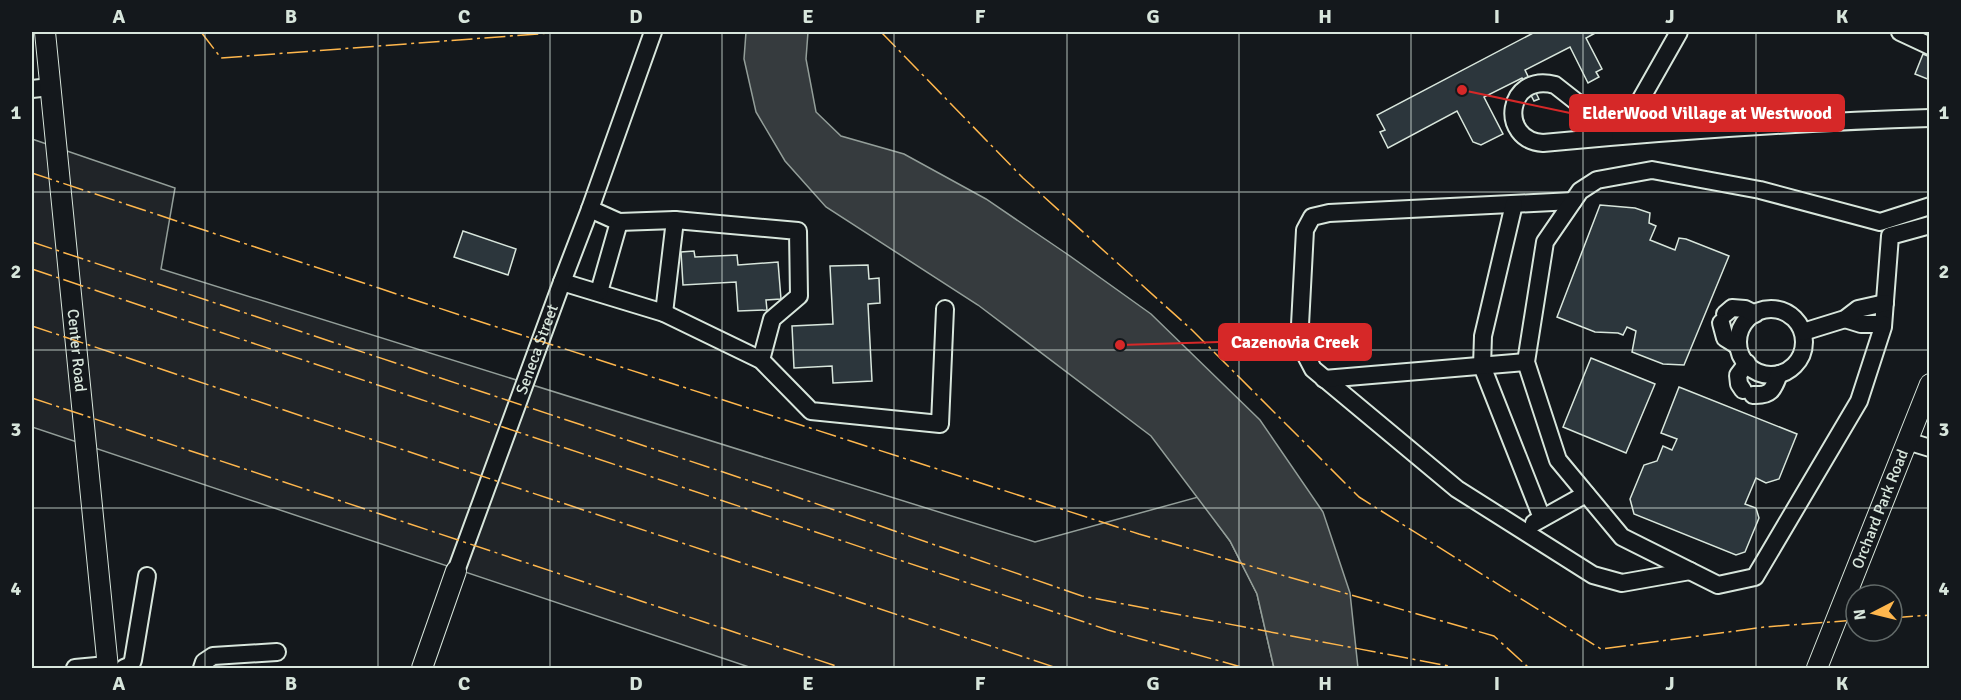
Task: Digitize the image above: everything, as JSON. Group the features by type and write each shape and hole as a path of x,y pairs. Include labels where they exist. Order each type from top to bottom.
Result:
{"main road":[{"name":"Center Road","path":"45,32 41,88 113,668"},
{"name":"Orchard Park Road","path":"1817,669 1929,384"},
{"name":"Seneca Street","path":"422,669 456,571"}],"street":[{"name":"Seneca Street","path":"456,571 590,210 653,32"},
{"path":"1620,136 1679,32"},
{"path":"1900,32 1929,46"},
{"path":"1620,136 1555,85 1537,83 1522,91 1514,101 1512,112 1524,136 1532,142 1543,143 1835,121 1929,118"},
{"path":"1885,229 1883,324 1859,401 1755,577 1718,585 1622,537 1558,460 1526,362 1545,242 1580,191 1598,180 1652,170 1760,190 1885,229 1929,225"},
{"path":"1573,201 1329,213 1312,217 1305,230 1299,325 1302,348 1313,369 1457,489 1593,575 1622,583 1690,571"},
{"path":"1514,204 1483,336 1482,366 1542,518"},
{"path":"1885,229 1929,206"},
{"path":"590,210 619,222 675,220 798,231 799,296 771,319 761,360"},
{"path":"664,313 675,220"},
{"path":"599,292 619,222"},
{"path":"562,282 664,313 761,360 811,411 940,424 945,309"},
{"path":"1803,332 1845,319 1858,309 1885,303"},
{"path":"1738,346 1725,338 1723,318 1732,308 1745,309 1755,314"},
{"path":"1770,309 1781,310 1798,322 1805,343 1803,354 1789,370 1767,375 1757,372 1746,363 1738,346 1739,335 1743,325 1750,316 1755,314 1770,309"},
{"path":"1845,319 1861,324 1883,324"},
{"path":"1324,379 1526,362"},
{"path":"1746,363 1738,375 1739,384 1748,393 1763,396 1773,390 1779,374"},
{"path":"1907,441 1929,448"},
{"path":"1522,530 1586,494"},
{"path":"75,669 131,665 147,576"},
{"path":"202,669 204,662 213,656 277,652"}],"shaded area":[{"path":"746,32 808,32 806,59 816,112 841,136 904,154 986,199 1151,314 1260,420 1323,512 1350,593 1358,668 1274,668 1257,594 1230,541 1151,436 978,305 826,207 785,161 756,112 744,59"},
{"path":"32,139 175,188 161,269 1035,542 1198,497 1230,541 1257,594 1274,668 752,668 32,427"}],"building":[{"path":"1535,32 1597,32 1586,38 1602,69 1596,72 1599,77 1588,83 1570,47 1525,70 1539,99 1534,101 1522,78 1484,97 1503,134 1481,145 1473,142 1457,111 1388,148 1380,132 1385,130 1377,115"},
{"path":"1923,54 1930,57 1930,80 1915,74"},
{"path":"1600,205 1635,208 1650,213 1649,223 1656,226 1650,240 1675,250 1679,238 1729,256 1684,365 1663,364 1632,352 1636,331 1627,327 1623,335 1595,332 1557,317"},
{"path":"463,231 516,249 508,275 454,257"},
{"path":"694,251 695,257 737,255 738,265 778,262 781,299 766,300 767,310 738,311 736,282 683,285 681,252"},
{"path":"868,265 869,279 879,278 880,303 868,304 872,381 833,383 832,366 794,368 792,326 833,324 830,266"},
{"path":"1591,358 1655,384 1626,453 1563,427"},
{"path":"1679,387 1797,434 1779,479 1766,483 1756,478 1745,504 1756,508 1759,518 1745,552 1736,555 1634,514 1630,499 1644,465 1657,461 1663,446 1672,450 1677,439 1661,433"}],"power":[{"path":"201,32 221,58 563,32"},
{"path":"881,32 1023,178 1192,330 1359,497 1601,649 1765,627 1844,621"},
{"path":"32,173 472,319 1139,534 1494,636 1529,668"},
{"path":"32,242 771,488 1082,596 1459,668"},
{"path":"32,269 1108,630 1245,668"},
{"path":"32,326 1057,668"},
{"path":"32,398 842,668"},
{"path":"1904,617 1930,615"}],"place":[{"name":"ElderWood Village at Westwood","path":"1462,90"},
{"name":"Cazenovia Creek","path":"1120,345"}]}
